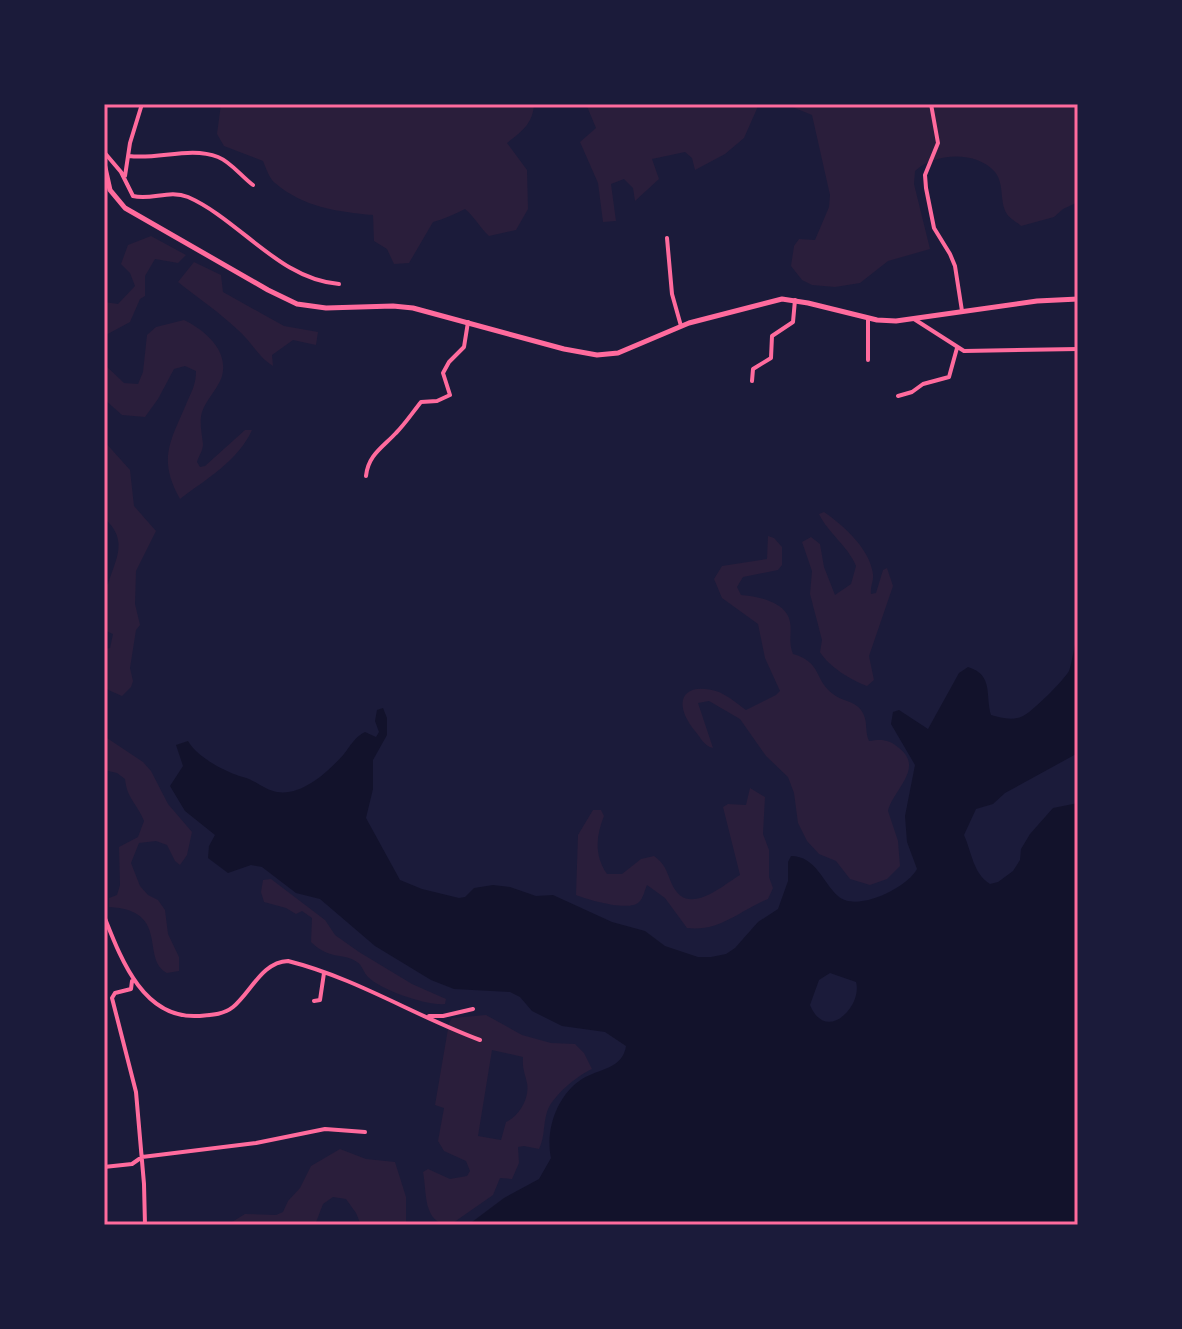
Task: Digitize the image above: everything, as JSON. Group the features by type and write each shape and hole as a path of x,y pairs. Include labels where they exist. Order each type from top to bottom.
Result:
{"main road":[{"path":"104,163 110,190 125,208 297,304 326,308 413,308 597,355 628,350 681,326 776,300 795,300 868,319 914,319 1050,299 1078,299"}],"street":[{"path":"124,179 142,104"},
{"path":"931,104 938,143 925,175 926,188 934,228 955,266 962,311"},
{"path":"104,152 133,196 176,194 189,198 255,240 293,270 316,280 339,284"},
{"path":"129,156 157,157 184,153 215,156 253,185"},
{"path":"667,238 672,294 681,326"},
{"path":"752,381 753,369 771,358 772,336 793,322 795,300"},
{"path":"868,319 868,360"},
{"path":"914,319 957,348 969,351 1078,349"},
{"path":"366,476 367,466 381,444 394,435 421,402 437,401 450,395 443,373 464,347 468,322"},
{"path":"898,396 912,392 923,384 949,377 957,348"},
{"path":"104,916 131,978 165,1010 191,1016 221,1014 231,1009 277,962 288,961 324,973 480,1040"},
{"path":"314,1001 320,1000 324,973"},
{"path":"131,978 131,989 115,993 112,998 136,1092 145,1225"},
{"path":"427,1016 443,1016 473,1009"},
{"path":"104,1167 132,1164 142,1157 256,1143 325,1129 365,1132"}],"shaded area":[{"path":"221,104 534,104 529,122 507,143 527,170 528,209 516,230 489,236 465,209 433,222 409,263 394,264 387,249 374,241 373,215 334,210 297,198 273,181 263,161 224,146 217,134"},
{"path":"586,104 759,104 744,138 725,154 695,170 692,158 685,152 652,159 659,179 635,201 633,188 624,179 611,184 616,221 603,222 598,183 580,142 596,128"},
{"path":"785,104 1078,104 1078,202 1054,217 1021,226 1007,214 998,177 987,165 966,157 933,160 915,171 914,184 930,249 888,261 860,283 835,287 812,285 802,280 791,266 794,246 799,239 815,240 829,207 830,195 812,115"},
{"path":"151,236 186,255 178,263 155,259 145,276 145,296 140,299 130,322 104,336 104,302 118,304 135,286 130,273 121,264 128,245"},
{"path":"194,262 221,275 223,292 284,326 318,332 316,345 293,340 272,355 273,366 231,323 178,282"},
{"path":"184,320 214,343 223,369 221,379 201,416 203,446 197,462 200,467 205,466 245,430 252,430 230,460 180,499 169,472 169,450 196,371 185,366 174,369 145,417 122,415 104,399 104,364 124,383 138,384 143,372 147,335 156,327"},
{"path":"104,441 130,470 134,506 156,531 136,571 135,604 140,625 136,630 130,668 133,681 122,696 104,688 104,649 110,648 113,634 104,630 104,586 108,584 117,557 118,542 112,526 104,518"},
{"path":"824,512 847,531 867,556 873,574 871,594 876,593 883,570 887,568 893,586 869,656 874,680 867,686 841,672 820,652 822,640 810,594 812,571 802,542 811,537 820,544 824,567 835,595 851,584 856,566 823,521 819,514"},
{"path":"768,536 782,547 782,565 778,570 743,577 737,587 741,595 763,599 783,609 790,622 793,654 813,666 833,694 858,707 865,718 869,741 892,743 909,763 905,779 888,811 898,841 900,866 887,879 870,885 850,879 836,861 819,854 807,841 798,823 794,793 788,777 766,756 740,719 709,701 698,703 713,748 703,741 684,711 684,696 697,689 719,692 746,710 780,691 765,658 758,624 722,598 714,579 722,566 767,559"},
{"path":"1078,634 1078,753 1005,793 993,804 976,809 964,835 980,874 990,884 998,882 1013,871 1030,834 1053,808 1078,803 1078,1225 468,1225 504,1198 539,1179 551,1158 552,1125 566,1094 582,1079 615,1064 624,1054 626,1046 605,1032 562,1026 532,1011 520,997 510,992 454,989 431,980 375,946 320,899 296,893 262,867 251,865 228,873 208,858 209,846 215,835 185,811 170,786 183,766 176,745 188,741 205,758 228,772 273,791 296,790 322,775 365,732 376,737 379,732 375,721 377,710 383,708 387,718 387,735 373,760 373,789 366,818 400,880 459,898 465,897 474,888 493,885 536,896 553,895 612,922 645,931 665,946 698,957 711,957 726,954 735,948 758,922 778,909 788,881 791,856 807,860 833,891 846,900 868,900 903,884 917,869 907,842 905,816 915,765 891,724 893,712 899,710 928,729 959,673 968,667 985,680 991,715 1019,718 1040,703 1066,675","holes":["830,973 856,982 854,1001 842,1017 825,1021 817,1016 810,1005 819,980"]},
{"path":"104,736 143,762 168,804 192,832 187,855 180,865 167,845 156,841 139,843 131,863 140,886 165,910 168,934 179,957 179,971 167,973 159,966 151,936 140,917 128,910 109,907 109,898 117,895 120,885 119,847 138,837 144,821 125,779 104,770"},
{"path":"750,788 765,797 763,834 769,850 769,877 773,888 768,899 710,927 687,928 665,898 647,885 640,901 627,906 576,895 578,835 593,810 601,810 604,816 598,845 600,860 607,874 622,874 641,859 654,856 663,865 677,893 685,898 704,897 713,892 740,875 723,807 728,804 746,805"},
{"path":"271,879 325,920 335,935 412,984 446,999 445,1004 416,1000 393,992 368,977 357,962 318,948 311,942 312,918 302,911 296,914 264,902 261,892 263,880"},
{"path":"486,1015 522,1035 551,1043 575,1044 592,1069 554,1099 546,1117 539,1149 518,1147 519,1163 512,1179 500,1178 493,1195 450,1225 441,1223 430,1213 423,1172 428,1169 450,1179 467,1176 470,1171 466,1161 444,1151 438,1141 444,1108 435,1105 452,1018","holes":["492,1050 523,1057 527,1095 522,1106 506,1122 501,1140 478,1136"]},
{"path":"340,1149 366,1159 395,1162 406,1197 406,1225 361,1225 346,1199 333,1197 323,1204 315,1225 227,1225 245,1214 276,1215 283,1212 311,1166"}]}
